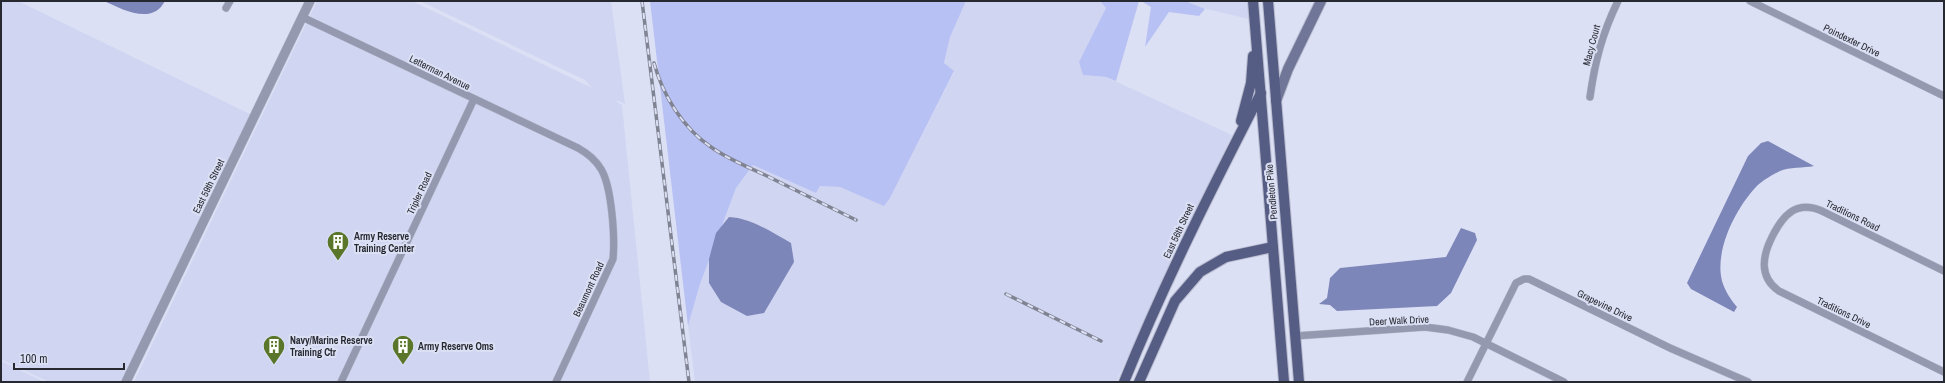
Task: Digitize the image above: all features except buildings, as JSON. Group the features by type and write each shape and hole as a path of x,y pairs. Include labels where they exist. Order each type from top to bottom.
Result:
{"main road":[{"name":"Pendleton Pike","path":"1253,1 1284,382"},
{"name":"Pendleton Pike","path":"1268,1 1299,382"},
{"path":"1276,101 1288,69 1321,1"},
{"path":"1235,141 1250,83 1255,28"},
{"name":"East 56th Street","path":"1124,382 1172,271 1235,141 1261,93"},
{"path":"1139,382 1175,301 1200,272 1226,258 1273,247"}],"street":[{"path":"226,8 230,1"},
{"name":"East 59th Street","path":"126,382 310,1"},
{"name":"Macy Court","path":"1590,96 1596,56 1605,27 1618,1"},
{"name":"Poindexter Drive","path":"1750,1 1944,96"},
{"name":"Letterman Avenue","path":"302,17 570,144"},
{"name":"Tripler Road","path":"341,382 474,99"},
{"name":"Beaumont Road","path":"556,382 611,265 614,254 608,190 604,174 592,158 570,144"},
{"name":"Traditions Road","path":"1767,248 1779,223 1786,215 1801,208 1812,208 1822,211 1944,271"},
{"name":"Traditions Drive","path":"1767,248 1763,262 1764,269 1767,278 1776,289 1944,372"},
{"name":"Grapevine Drive","path":"1467,382 1516,283 1522,279 1527,279 1670,348 1748,382"},
{"name":"Deer Walk Drive","path":"1295,336 1425,327 1455,331 1486,343 1553,380 1564,382"}],"shaded area":[{"path":"1,1 18,1 252,115 122,382 49,382 1,359"},
{"path":"104,1 165,1 159,9 153,13 145,14 128,11"},
{"path":"317,1 412,1 592,88 585,80 420,1 611,1 625,104 616,101 622,105 650,382 134,382"},
{"path":"650,1 966,1 950,37 944,63 954,71 890,198 884,206 840,187 820,186 816,193 753,165 736,188 700,284 688,326"},
{"path":"966,1 1100,1 1106,8 1099,23 1083,75 1106,77 1232,135 1116,382 695,382 688,326 700,284 736,188 753,165 816,193 820,186 841,187 884,205 890,198 954,72 944,64 950,37"},
{"path":"1100,1 1139,1 1116,81 1106,77 1083,75 1079,62 1106,8"},
{"path":"1141,1 1185,1 1205,9 1199,16 1169,12 1145,47 1151,7"},
{"path":"1185,1 1249,1 1249,19 1198,7"},
{"path":"1768,141 1814,166 1784,170 1767,178 1751,193 1736,216 1724,242 1720,269 1725,288 1737,307 1734,312 1691,289 1687,283 1748,156 1761,143"},
{"path":"729,217 753,223 791,243 794,262 764,313 747,316 721,302 709,283 709,259 716,233"},
{"path":"1461,228 1475,233 1477,240 1451,293 1437,306 1337,311 1330,305 1319,304 1327,298 1330,278 1340,268 1446,257"},
{"path":"1,361 44,382 1,382"}],"railway":[{"path":"642,1 689,382"},
{"path":"654,63 663,87 675,110 683,121 701,139 718,152 733,160 856,220"},
{"path":"1006,294 1101,341"}],"place":[{"name":"Army Reserve Training Center","path":"338,262"},
{"name":"Navy/Marine Reserve Training Ctr","path":"274,366"},
{"name":"Army Reserve Oms","path":"403,366"}]}
